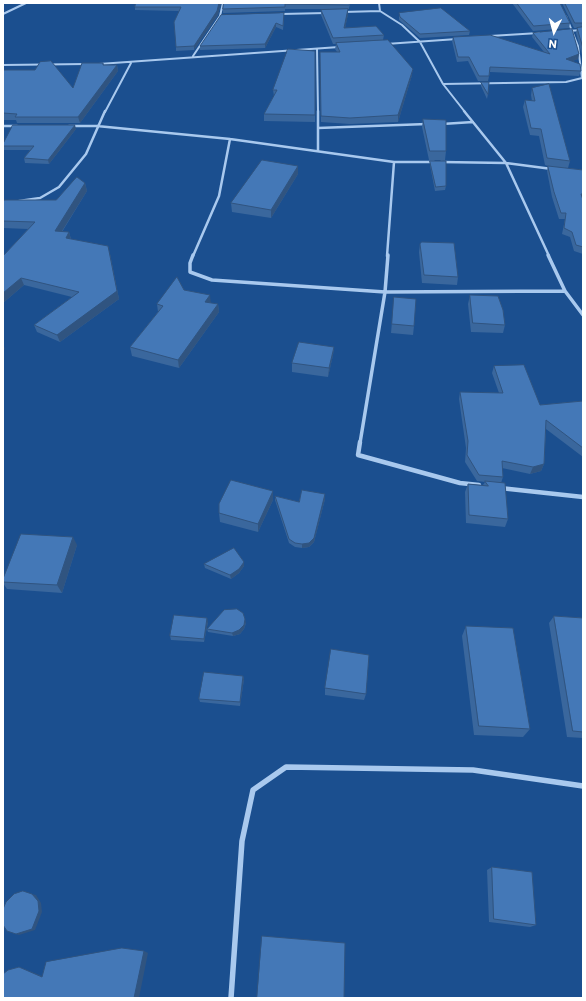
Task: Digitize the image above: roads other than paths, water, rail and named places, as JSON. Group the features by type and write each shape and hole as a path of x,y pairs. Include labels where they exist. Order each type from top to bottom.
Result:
{"street":[{"path":"3,14 26,3"},
{"path":"193,56 220,16 223,3"},
{"path":"379,3 380,10"},
{"path":"341,12 380,10 402,25 420,42 443,84 506,163 566,291 583,315"},
{"path":"443,84 566,82 582,78 583,66 574,30 563,10"},
{"path":"279,14 333,12"},
{"path":"220,16 227,16"},
{"path":"566,31 583,30"},
{"path":"489,36 543,32"},
{"path":"380,44 458,39"},
{"path":"99,64 131,63 193,56 341,47"},
{"path":"317,49 318,151"},
{"path":"13,201 40,198 59,188 86,154 97,126 131,63"},
{"path":"3,65 91,64"},
{"path":"436,124 473,122"},
{"path":"318,128 428,124"},
{"path":"3,126 19,126"},
{"path":"66,126 97,126 230,139 394,162 506,163 560,170"},
{"path":"230,139 219,196 190,263 190,272 212,280 385,292 566,291"},
{"path":"394,162 385,292 358,455 460,483 483,486"},
{"path":"498,487 583,497"},
{"path":"231,998 242,840 253,790 286,768 473,770 583,786"}]}
